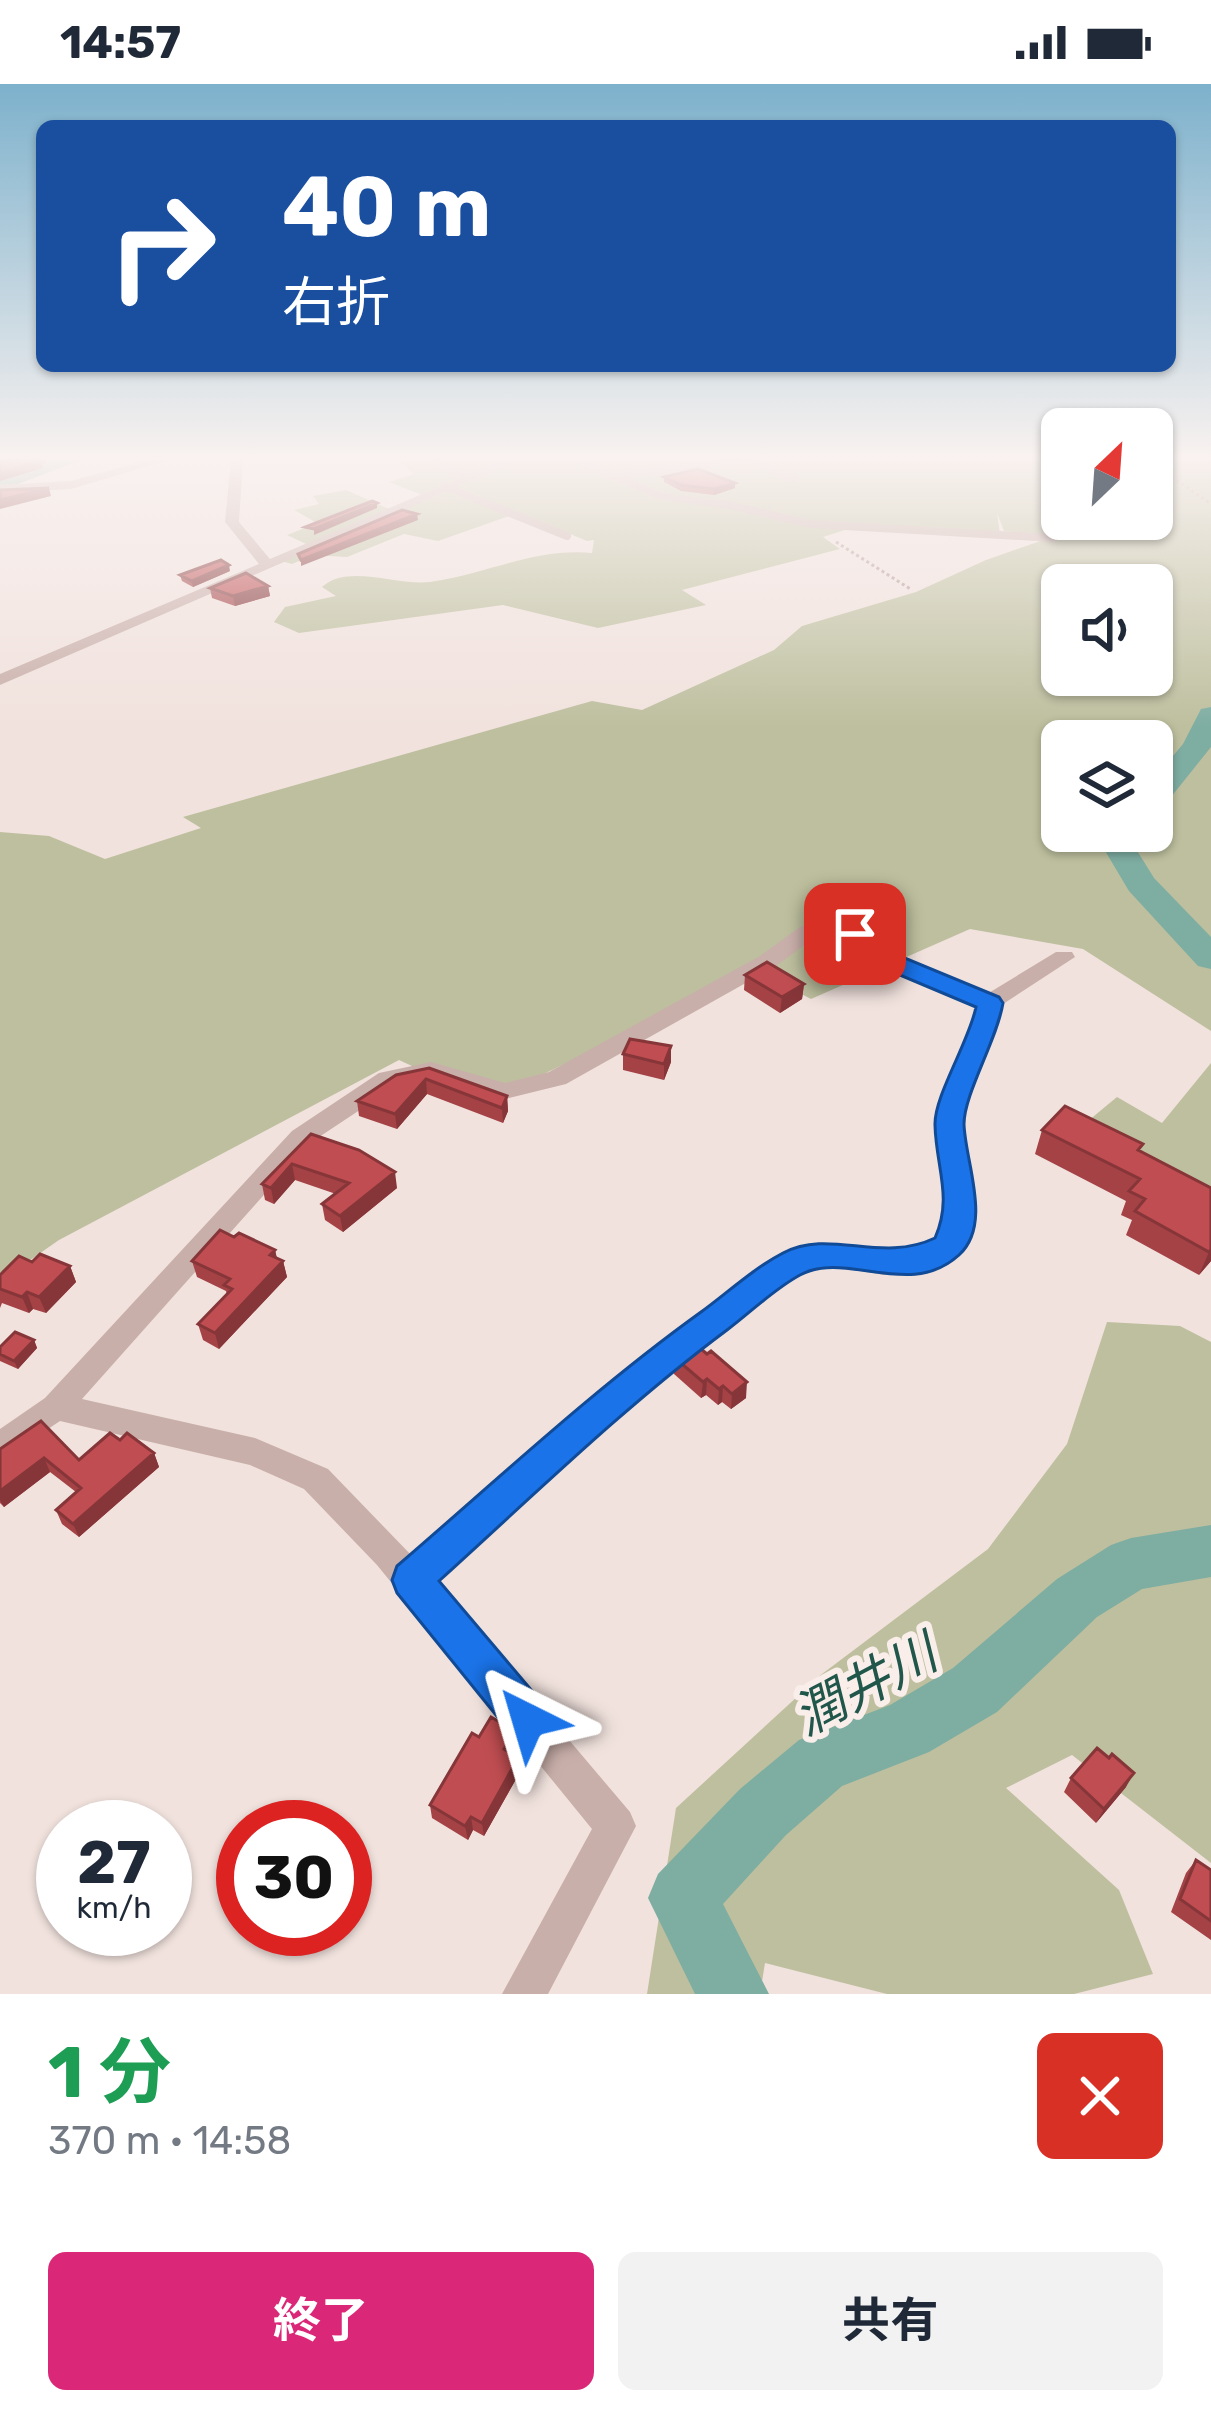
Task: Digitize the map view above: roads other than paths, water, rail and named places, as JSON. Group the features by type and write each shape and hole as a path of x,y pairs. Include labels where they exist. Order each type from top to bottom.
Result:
{"street":[{"path":"254,549 265,562"},
{"path":"0,680 296,549"},
{"path":"0,1447 56,1407 302,1137 388,1079 431,1070 505,1091 557,1078 768,961 808,932 830,928 855,934 892,963 989,1003"},
{"path":"412,1580 664,1358 794,1262 832,1256 884,1264 915,1262 948,1246 962,1213 949,1119 985,1029 989,1003 1064,957"},
{"path":"56,1407 255,1452 316,1479 412,1580 616,1826 524,1994"}],"waterway":[{"name":"潤井川","path":"1173,775 1196,747 1211,715"},
{"name":"潤井川","path":"1122,852 1141,884 1211,958"},
{"name":"潤井川","path":"733,1994 682,1898 763,1812 821,1762 907,1730 975,1690 1077,1598 1131,1564 1211,1551"}]}
